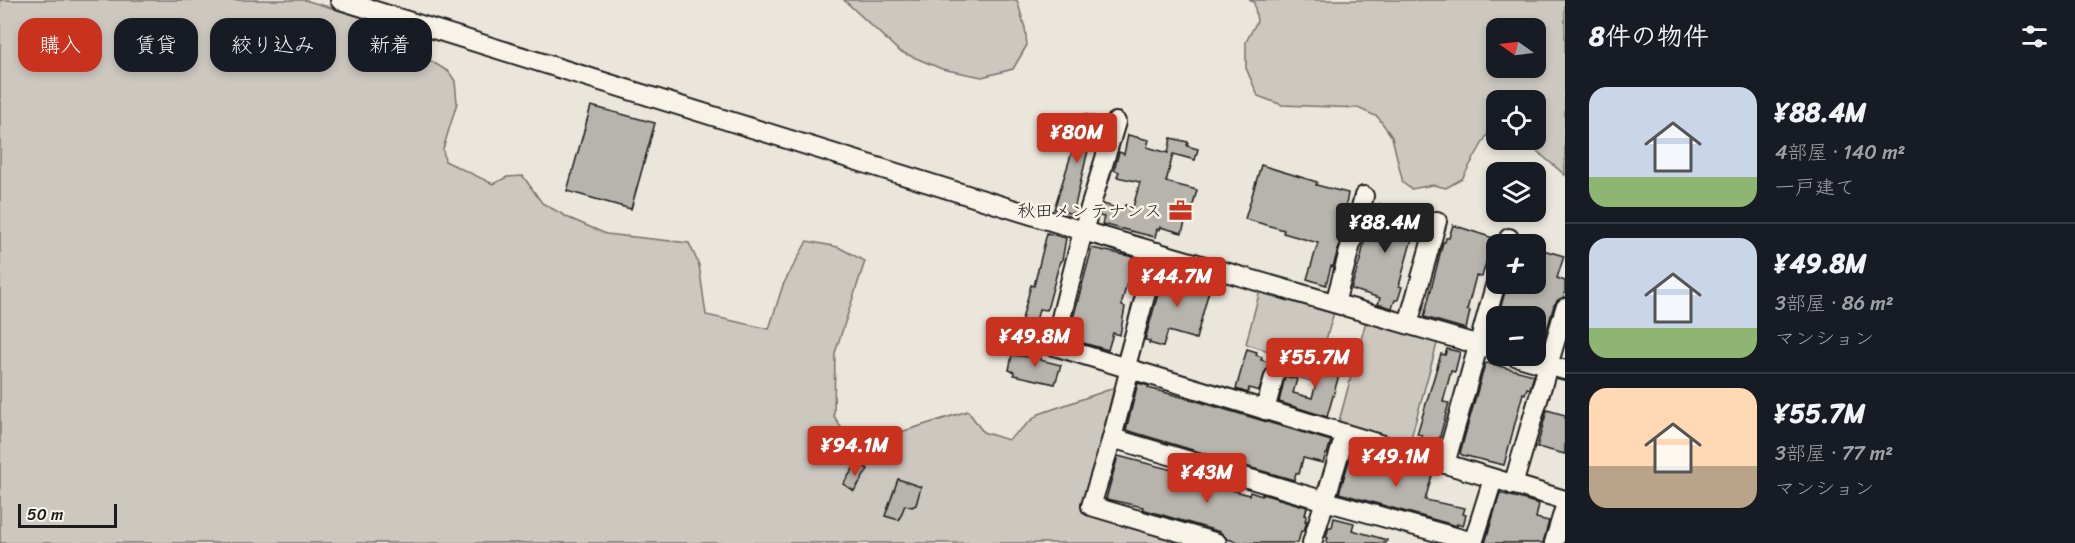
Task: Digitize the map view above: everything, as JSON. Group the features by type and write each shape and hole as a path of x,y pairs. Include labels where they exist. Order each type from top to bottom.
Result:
{"street":[{"path":"340,0 1083,231 1486,347"},
{"path":"1055,346 1083,231 1116,122"},
{"path":"1335,303 1364,196"},
{"path":"1408,324 1437,221"},
{"path":"1157,252 1112,438 1091,506 1217,543"},
{"path":"1444,464 1493,294"},
{"path":"1513,485 1557,368 1565,308"},
{"path":"1018,338 1128,367 1345,435 1565,500"},
{"path":"1265,410 1274,377"},
{"path":"1312,543 1345,435"},
{"path":"1112,438 1473,542 1493,479"},
{"path":"1554,543 1565,507"}],"shaded area":[{"path":"0,0 305,0 365,18 348,18 348,72 432,72 432,62 449,72 455,81 457,103 443,149 445,161 493,184 507,177 523,176 542,203 606,234 689,243 699,265 706,315 769,329 783,285 807,241 838,247 865,261 835,353 834,416 853,447 968,411 983,432 1008,440 1039,414 1114,388 1083,512 1174,540 1174,543 0,543"},
{"path":"844,0 1017,0 1027,45 1013,69 982,77 942,69 899,51"},
{"path":"1249,0 1565,0 1565,175 1536,150 1546,150 1546,90 1486,90 1486,137 1462,179 1446,188 1433,185 1411,189 1403,183 1392,137 1378,117 1358,108 1282,105 1258,96 1246,68 1246,42 1257,21 1254,2"},
{"path":"1260,290 1334,312 1314,382 1271,369 1275,353 1246,344"},
{"path":"1366,321 1438,340 1409,445 1338,425"}],"building":[{"path":"591,106 655,123 631,209 567,191"},
{"path":"1084,114 1102,119 1093,147 1089,146 1073,214 1054,209"},
{"path":"1128,135 1149,140 1147,147 1168,153 1171,138 1188,142 1187,146 1198,149 1195,160 1173,154 1166,182 1197,190 1191,213 1188,212 1182,233 1160,227 1155,237 1102,224 1104,217 1099,216 1103,204 1123,210 1125,205 1133,207 1140,182 1117,177 1119,172 1114,170 1119,152 1124,154"},
{"path":"1261,165 1317,182 1316,185 1348,193 1344,217 1347,217 1326,285 1307,279 1318,243 1245,219"},
{"path":"1379,204 1389,206 1388,209 1422,218 1417,236 1413,235 1399,286 1402,287 1398,300 1395,300 1392,308 1378,304 1380,298 1351,289 1368,223 1371,224 1374,211 1377,212"},
{"path":"1453,225 1486,236 1486,263 1482,277 1476,276 1467,310 1470,311 1466,329 1424,317 1443,242 1449,238"},
{"path":"1047,233 1066,238 1062,261 1060,261 1047,310 1039,309 1034,330 1020,327 1031,285 1034,286"},
{"path":"1092,248 1138,258 1134,273 1130,272 1122,302 1122,306 1125,307 1120,335 1113,333 1108,350 1068,337"},
{"path":"1546,251 1564,256 1557,278 1565,281 1564,297 1554,305 1546,333 1546,306 1501,306 1504,294 1546,294"},
{"path":"1168,267 1182,271 1181,278 1210,287 1196,339 1168,331 1163,347 1145,340 1163,276 1165,277"},
{"path":"1247,349 1257,352 1256,355 1262,357 1261,360 1269,362 1259,391 1249,388 1248,393 1236,389"},
{"path":"1447,349 1460,352 1455,372 1451,371 1443,402 1449,403 1439,440 1436,439 1434,449 1419,444 1422,435 1417,434 1441,354 1445,355"},
{"path":"1030,352 1041,354 1040,360 1061,365 1055,384 1014,375 1014,372 1009,370 1012,355 1028,357"},
{"path":"1324,356 1343,361 1327,417 1279,402 1285,376 1297,379 1293,393 1312,398"},
{"path":"1485,364 1534,375 1530,389 1527,388 1525,394 1523,393 1504,465 1460,453"},
{"path":"1138,383 1149,386 1148,388 1331,441 1327,454 1323,463 1303,458 1299,474 1296,473 1294,480 1238,464 1239,461 1216,455 1216,457 1126,430"},
{"path":"1547,410 1565,415 1565,454 1537,447"},
{"path":"1353,449 1433,472 1425,500 1465,508 1463,526 1339,493"},
{"path":"1118,456 1223,483 1222,487 1249,495 1250,492 1262,496 1262,494 1307,507 1304,531 1301,531 1298,543 1242,543 1227,539 1220,532 1142,509 1143,507 1106,499"},
{"path":"857,463 868,469 854,491 843,484"},
{"path":"898,479 921,487 916,505 912,507 905,505 899,520 885,516"},
{"path":"1500,493 1539,504 1536,518 1549,521 1543,543 1485,543"},
{"path":"1334,518 1354,523 1352,530 1387,540 1386,543 1326,543 1329,527 1332,527"}],"place":[{"name":"秋田メンテナンス","path":"1180,211"}]}
